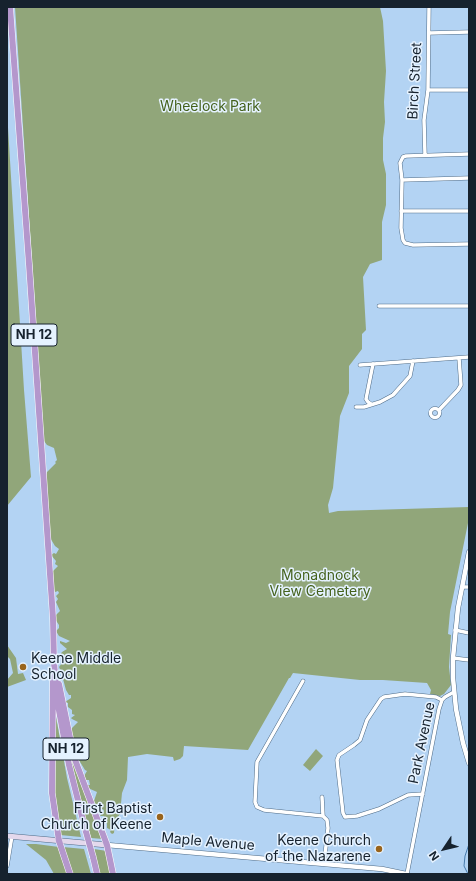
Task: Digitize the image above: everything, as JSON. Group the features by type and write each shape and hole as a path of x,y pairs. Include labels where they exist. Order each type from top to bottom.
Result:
{"highway":[{"name":"NH 12","path":"10,7 53,618 54,663 59,712 69,765 97,874"},
{"path":"54,663 52,687 51,780 59,840 70,874"},
{"path":"54,663 74,757 107,845 114,874"}],"main road":[{"name":"Maple Avenue","path":"10,836 107,845"}],"street":[{"name":"Birch Street","path":"425,155 424,120 428,90 429,7"},
{"path":"429,33 469,32"},
{"path":"428,90 469,90"},
{"path":"469,154 403,157 400,163 402,180 402,236 405,243 413,245 469,244"},
{"path":"402,180 469,178"},
{"path":"401,211 469,211"},
{"path":"379,306 469,306"},
{"path":"360,365 469,357"},
{"path":"439,410 461,385 459,358"},
{"path":"356,407 364,407 386,399 399,390 410,376 413,361"},
{"path":"372,404 366,399 373,364"},
{"name":"Park Avenue","path":"406,874 442,700 454,692 453,658 455,630 469,552"},
{"path":"462,587 469,587"},
{"path":"455,630 469,633"},
{"path":"453,658 469,660"},
{"path":"303,681 257,762 255,802 257,807 264,810 323,816"},
{"path":"454,692 460,732 469,763"},
{"path":"423,794 408,795 379,809 357,816 346,817 343,813 337,760 339,755 360,740 367,720 381,699 405,694 436,697 442,700"},
{"path":"322,797 323,816 327,820 328,828 324,864"},
{"path":"7,866 10,836"},
{"name":"Maple Avenue","path":"107,845 324,864 406,874"}],"green space":[{"path":"15,7 380,7 383,21 386,71 383,160 386,174 386,205 382,222 382,260 370,264 363,277 366,330 362,334 362,349 349,366 349,393 340,416 333,488 328,505 329,513 338,511 469,507 469,518 450,612 448,634 451,635 449,667 451,685 444,694 440,696 430,694 431,690 427,683 360,680 293,673 248,750 184,746 183,756 174,761 173,757 147,754 128,757 127,780 122,793 120,814 115,821 114,833 112,834 110,832 111,830 107,828 107,824 103,819 104,816 100,816 104,811 103,809 99,811 95,806 94,801 97,792 88,788 87,785 90,785 89,780 86,780 84,776 87,771 77,757 81,755 76,750 70,730 78,722 71,718 75,715 72,714 72,710 68,707 68,703 65,702 71,698 71,695 69,695 66,690 63,679 66,677 65,673 62,673 59,667 63,658 60,655 67,649 60,643 60,641 66,643 70,641 59,636 56,631 59,628 59,625 55,619 56,615 60,611 56,602 58,599 56,596 59,593 58,591 55,592 52,585 53,571 58,566 55,564 56,561 51,555 54,553 56,554 59,549 55,546 49,536 45,478 47,472 57,460 54,448 47,445 44,441"},
{"path":"7,111 24,390 31,477 7,506"},
{"path":"7,645 16,658 18,674 23,673 26,680 7,687 7,680 13,673 10,659 7,656"},
{"path":"55,711 67,778 81,837 60,835 55,793"},
{"path":"68,743 103,839 91,838 78,791"},
{"path":"316,749 323,756 310,771 303,765"},
{"path":"26,844 59,847 68,874 54,874 46,860"},
{"path":"63,847 84,849 91,874 72,874"},
{"path":"94,849 107,851 112,874 100,874"}],"waterway":[{"path":"468,874 464,866 465,856 469,844"}],"place":[{"name":"Keene Middle School","path":"23,667"},
{"name":"First Baptist Church of Keene","path":"160,817"},
{"name":"Keene Church of the Nazarene","path":"379,849"}],"park label":[{"name":"Wheelock Park","path":"210,107"},
{"name":"Monadnock View Cemetery","path":"320,584"}]}
